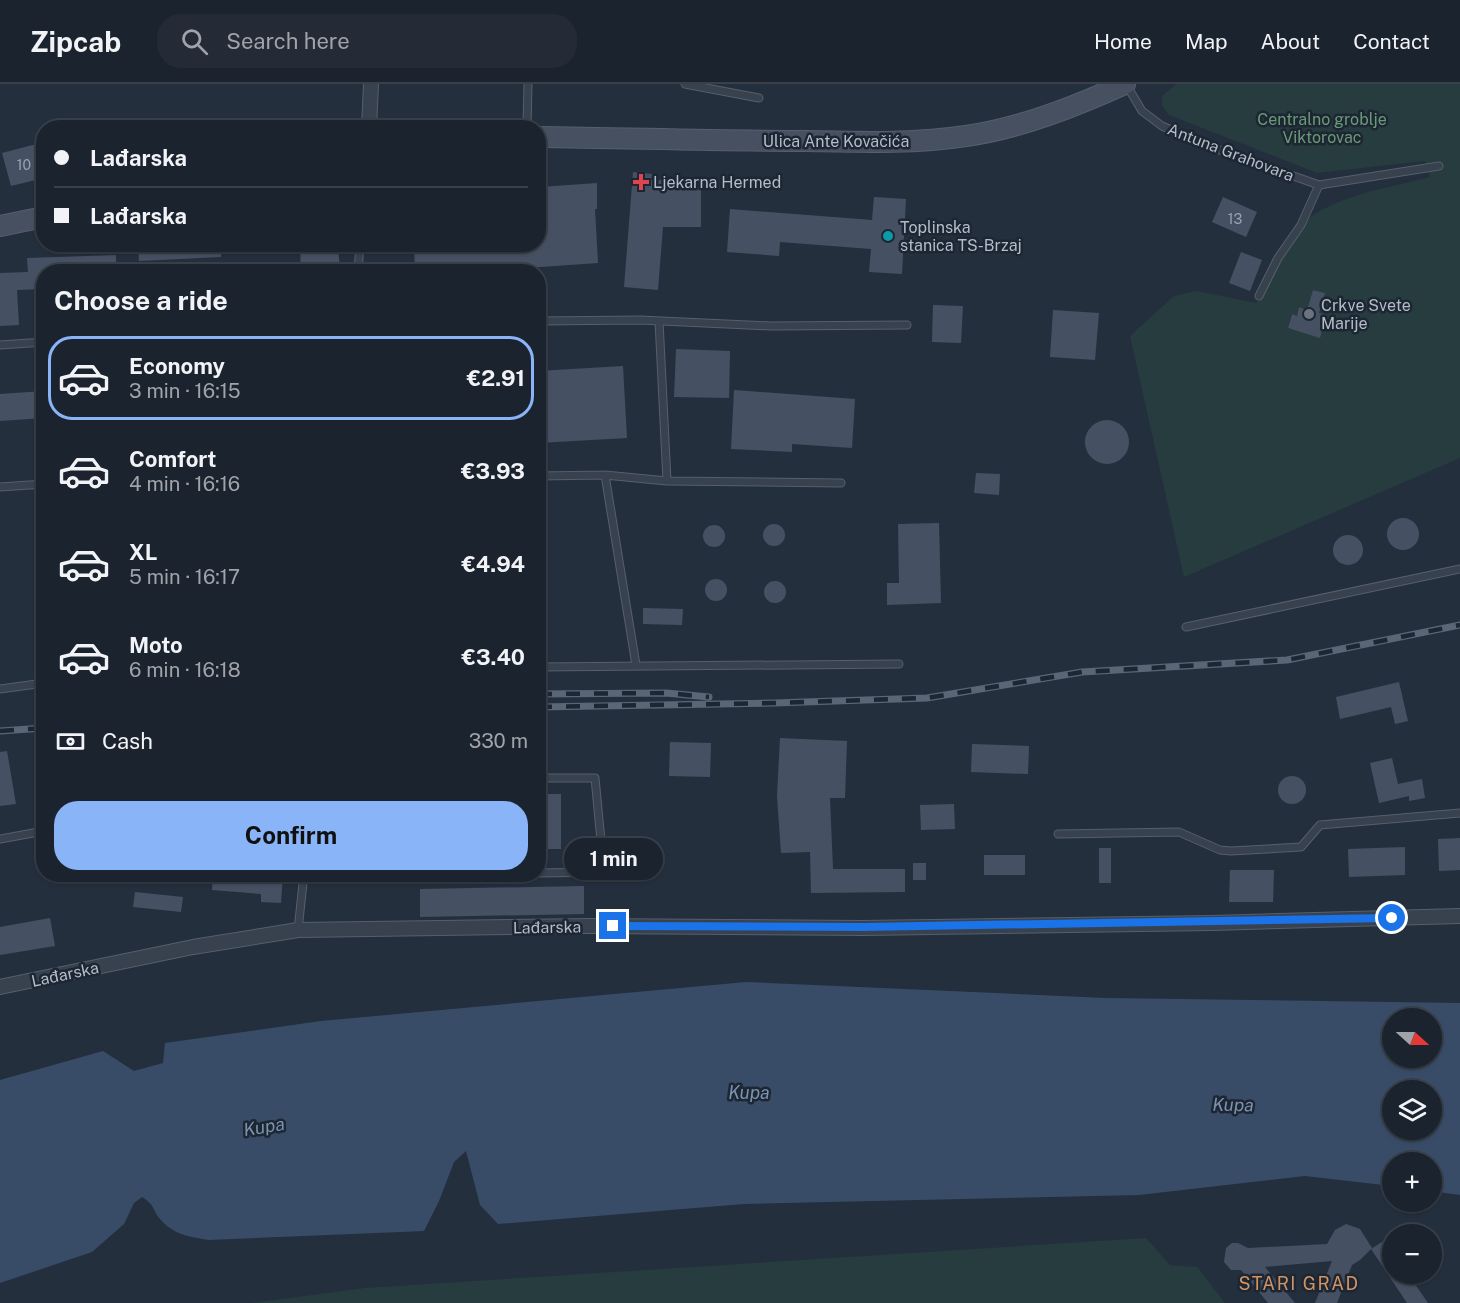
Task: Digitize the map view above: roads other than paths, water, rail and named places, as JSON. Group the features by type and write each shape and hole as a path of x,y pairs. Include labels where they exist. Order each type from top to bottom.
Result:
{"main road":[{"name":"Ulica Ante Kovačića","path":"546,137 791,141 931,140 967,136 1024,123 1077,105 1126,84"},
{"path":"0,226 36,219"}],"street":[{"path":"369,120 370,84"},
{"name":"Lađarska","path":"0,987 193,947 298,930 1200,923 1460,916"}],"lane":[{"path":"527,120 528,84"},
{"path":"685,84 759,98"},
{"name":"Antuna Grahovara","path":"1126,84 1142,111 1162,126 1214,148 1319,185 1439,166"},
{"path":"1260,297 1278,258 1301,225 1319,185"},
{"path":"546,321 659,321 771,326 907,325"},
{"path":"659,321 667,480"},
{"path":"0,345 36,343"},
{"path":"546,476 841,483"},
{"path":"605,476 636,665"},
{"path":"0,487 36,485"},
{"path":"1186,627 1460,569"},
{"path":"546,667 899,664"},
{"path":"0,689 36,684"},
{"path":"546,778 595,778 603,872 546,873"},
{"path":"1058,834 1179,832 1220,850 1231,851 1301,847 1320,825 1460,813"},
{"path":"0,839 36,832"},
{"path":"298,930 303,882"}],"water":[{"name":"Kupa","path":"746,982 1105,998 1460,1003 1460,1195 1442,1193 1442,1152 1382,1152 1382,1185 1305,1176 1139,1195 744,1204 498,1224 480,1205 466,1151 454,1162 424,1231 209,1240 171,1229 160,1219 149,1202 142,1197 134,1203 124,1224 92,1252 0,1283 0,1080 103,1051 134,1071 163,1063 165,1043 321,1021"}],"railway":[{"path":"546,707 927,698 1082,672 1287,660 1460,625"},
{"path":"546,694 666,693 709,697"},
{"path":"0,731 36,729"}],"place":[{"name":"Ljekarna Hermed","path":"641,182"},
{"name":"Toplinska stanica TS-Brzaj","path":"888,236"},
{"name":"Crkve Svete Marije","path":"1309,314"}],"district":[{"name":"STARI GRAD","path":"1299,1284"}],"park label":[{"name":"Centralno groblje Viktorovac","path":"1322,128"}]}
